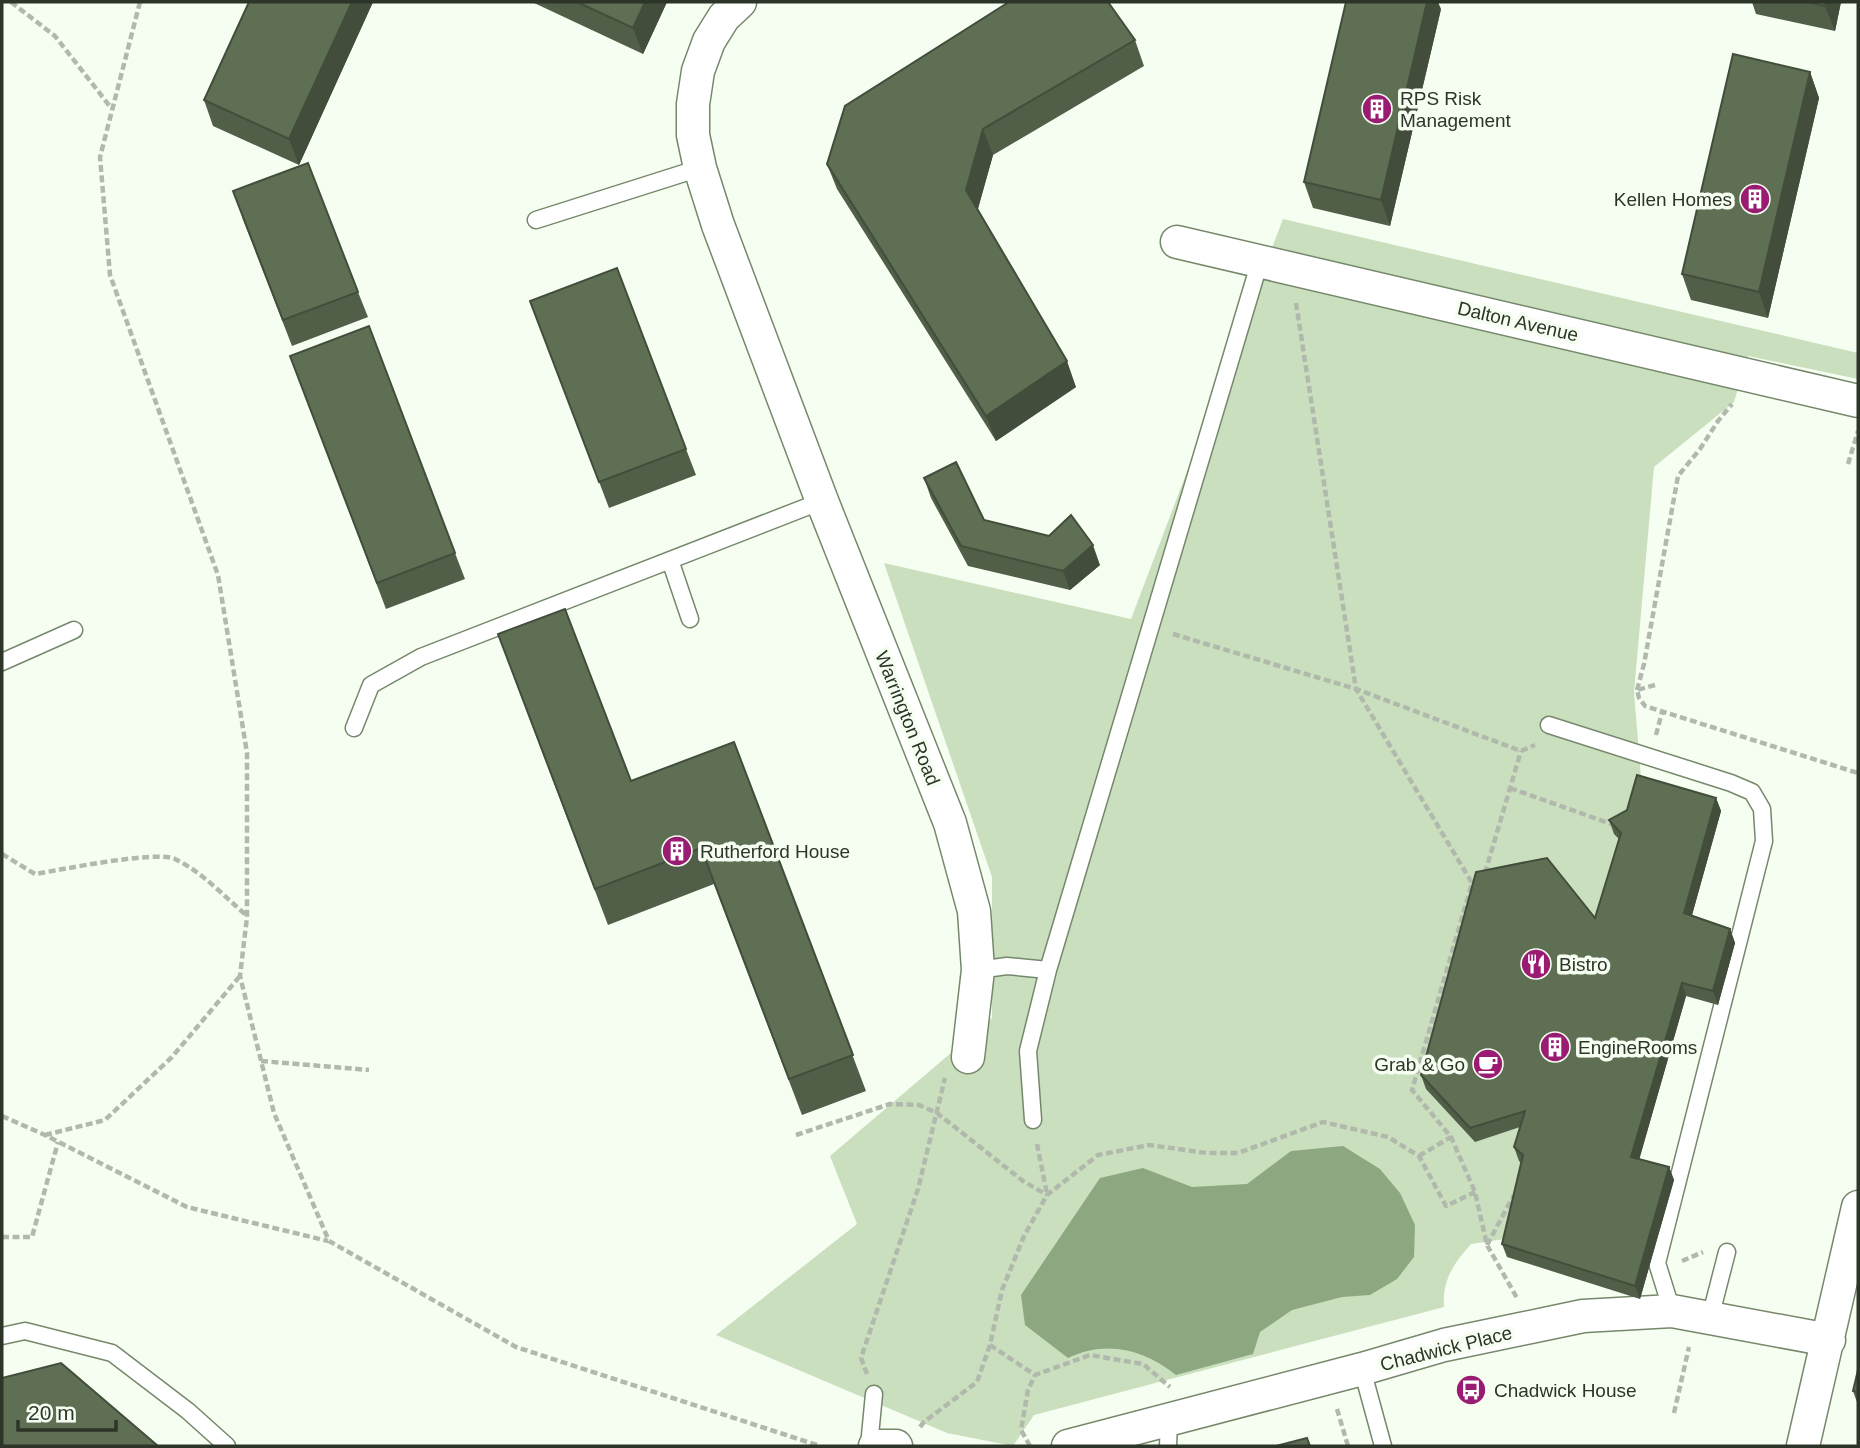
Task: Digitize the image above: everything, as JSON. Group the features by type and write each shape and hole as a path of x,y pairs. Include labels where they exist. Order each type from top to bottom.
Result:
{"street":[{"name":"Warrington Road","path":"740,2 724,17 709,41 698,71 693,104 693,135 700,168 718,225 822,501 950,823 974,911 978,970 968,1057"},
{"name":"Dalton Avenue","path":"1177,242 1858,401"},
{"path":"1803,1446 1858,1207"},
{"name":"Chadwick Place","path":"1068,1446 1178,1426 1328,1378 1444,1345 1583,1316 1693,1315 1829,1340"},
{"path":"875,1446 907,1438"}],"lane":[{"path":"536,220 700,168"},
{"path":"1033,1120 1028,1051 1048,970 1152,628 1275,264"},
{"path":"354,728 371,685 421,657 822,501"},
{"path":"670,559 690,620"},
{"path":"2,662 74,630"},
{"path":"1549,725 1731,783 1752,792 1762,809 1764,841 1657,1263 1659,1271 1693,1315 1727,1252"},
{"path":"978,970 1007,966 1048,970"},
{"path":"2,1336 25,1331 112,1353 188,1411 227,1446"},
{"path":"1362,1369 1383,1446"},
{"path":"869,1446 874,1394"}],"path":[{"path":"14,2 55,36 113,110"},
{"path":"140,2 100,158 110,275 218,575 247,754 247,917 240,976 274,1113 328,1241"},
{"path":"1275,264 1356,689 1472,883 1412,1090 1451,1137 1475,1192 1488,1245 1533,1326"},
{"path":"1748,376 1740,394 1678,477 1637,690 1639,698 1645,706 1858,773"},
{"path":"1848,464 1858,430"},
{"path":"1152,628 1356,689 1521,751 1483,881 1472,883"},
{"path":"1637,690 1655,685"},
{"path":"1510,788 1624,829"},
{"path":"2,854 35,874 131,859 172,858 207,880 247,917"},
{"path":"45,1135 105,1120 172,1057 240,976"},
{"path":"874,1394 861,1358 918,1189 948,1067 968,1057"},
{"path":"261,1061 369,1070"},
{"path":"796,1135 890,1104 919,1105 937,1113 1023,1181 1047,1195"},
{"path":"2,1116 187,1207 328,1241 516,1347 820,1446"},
{"path":"1033,1120 1047,1195"},
{"path":"907,1438 977,1382 990,1345 1002,1290 1024,1236 1047,1195 1098,1155 1149,1145 1207,1153 1238,1153 1323,1122 1388,1137 1419,1156 1446,1206 1475,1192"},
{"path":"1419,1156 1451,1137"},
{"path":"2,1237 33,1237 58,1142"},
{"path":"1488,1245 1511,1204 1515,1191"},
{"path":"1659,1271 1707,1250 1727,1252"},
{"path":"1674,1413 1693,1315"},
{"path":"990,1345 1035,1375"},
{"path":"1030,1446 1021,1430 1026,1399 1035,1375 1090,1355 1143,1364 1178,1426"},
{"path":"1328,1378 1348,1446"}],"shaded area":[{"path":"1283,219 1858,353 1858,379 1748,356 1734,402 1654,467 1634,692 1642,789 1626,846 1530,1124 1528,1168 1512,1238 1471,1244 1450,1272 1445,1288 1444,1307 1034,1415 1013,1446 947,1433 716,1335 857,1224 830,1156 992,1018 992,877 884,563 1131,619"},
{"path":"1343,1146 1380,1169 1400,1193 1415,1225 1414,1257 1397,1279 1370,1295 1342,1297 1292,1310 1260,1332 1253,1354 1176,1375 1151,1359 1124,1350 1097,1349 1068,1358 1025,1325 1021,1295 1100,1178 1143,1168 1192,1187 1247,1184 1291,1151"}],"building":[{"path":"249,2 352,2 289,139 204,100"},
{"path":"577,2 645,2 633,28"},
{"path":"1009,2 1108,2 1135,40 983,129 966,190 1067,361 986,416 827,164 845,106"},
{"name":"RPS Risk Management","path":"1346,2 1427,2 1381,200 1304,182"},
{"path":"1808,2 1826,2 1825,6"},
{"name":"Kellen Homes","path":"1733,54 1810,72 1759,292 1682,274"},
{"path":"308,163 358,292 283,320 233,191"},
{"path":"617,268 686,449 599,482 530,301"},
{"path":"369,326 455,553 377,583 290,356"},
{"path":"956,462 984,520 1049,536 1071,515 1093,545 1063,571 961,546 924,478"},
{"name":"Rutherford House","path":"565,609 631,781 734,742 853,1055 789,1079 701,848 595,889 498,634"},
{"name":"EngineRooms","path":"1637,775 1716,798 1684,913 1730,929 1713,991 1682,983 1631,1157 1669,1167 1635,1286 1502,1244 1523,1155 1514,1147 1525,1111 1470,1128 1421,1075 1476,872 1547,858 1595,918 1621,833 1609,820 1627,810"},
{"path":"61,1363 158,1446 2,1446 2,1378"},
{"path":"1858,1370 1858,1392 1853,1391"},
{"path":"1307,1438 1310,1446 1276,1446"}],"place":[{"name":"RPS Risk Management","path":"1377,109"},
{"name":"Kellen Homes","path":"1755,199"},
{"name":"Rutherford House","path":"677,851"},
{"name":"Bistro","path":"1536,964"},
{"name":"EngineRooms","path":"1555,1047"},
{"name":"Grab & Go","path":"1488,1064"},
{"name":"Chadwick House","path":"1471,1390"}]}
